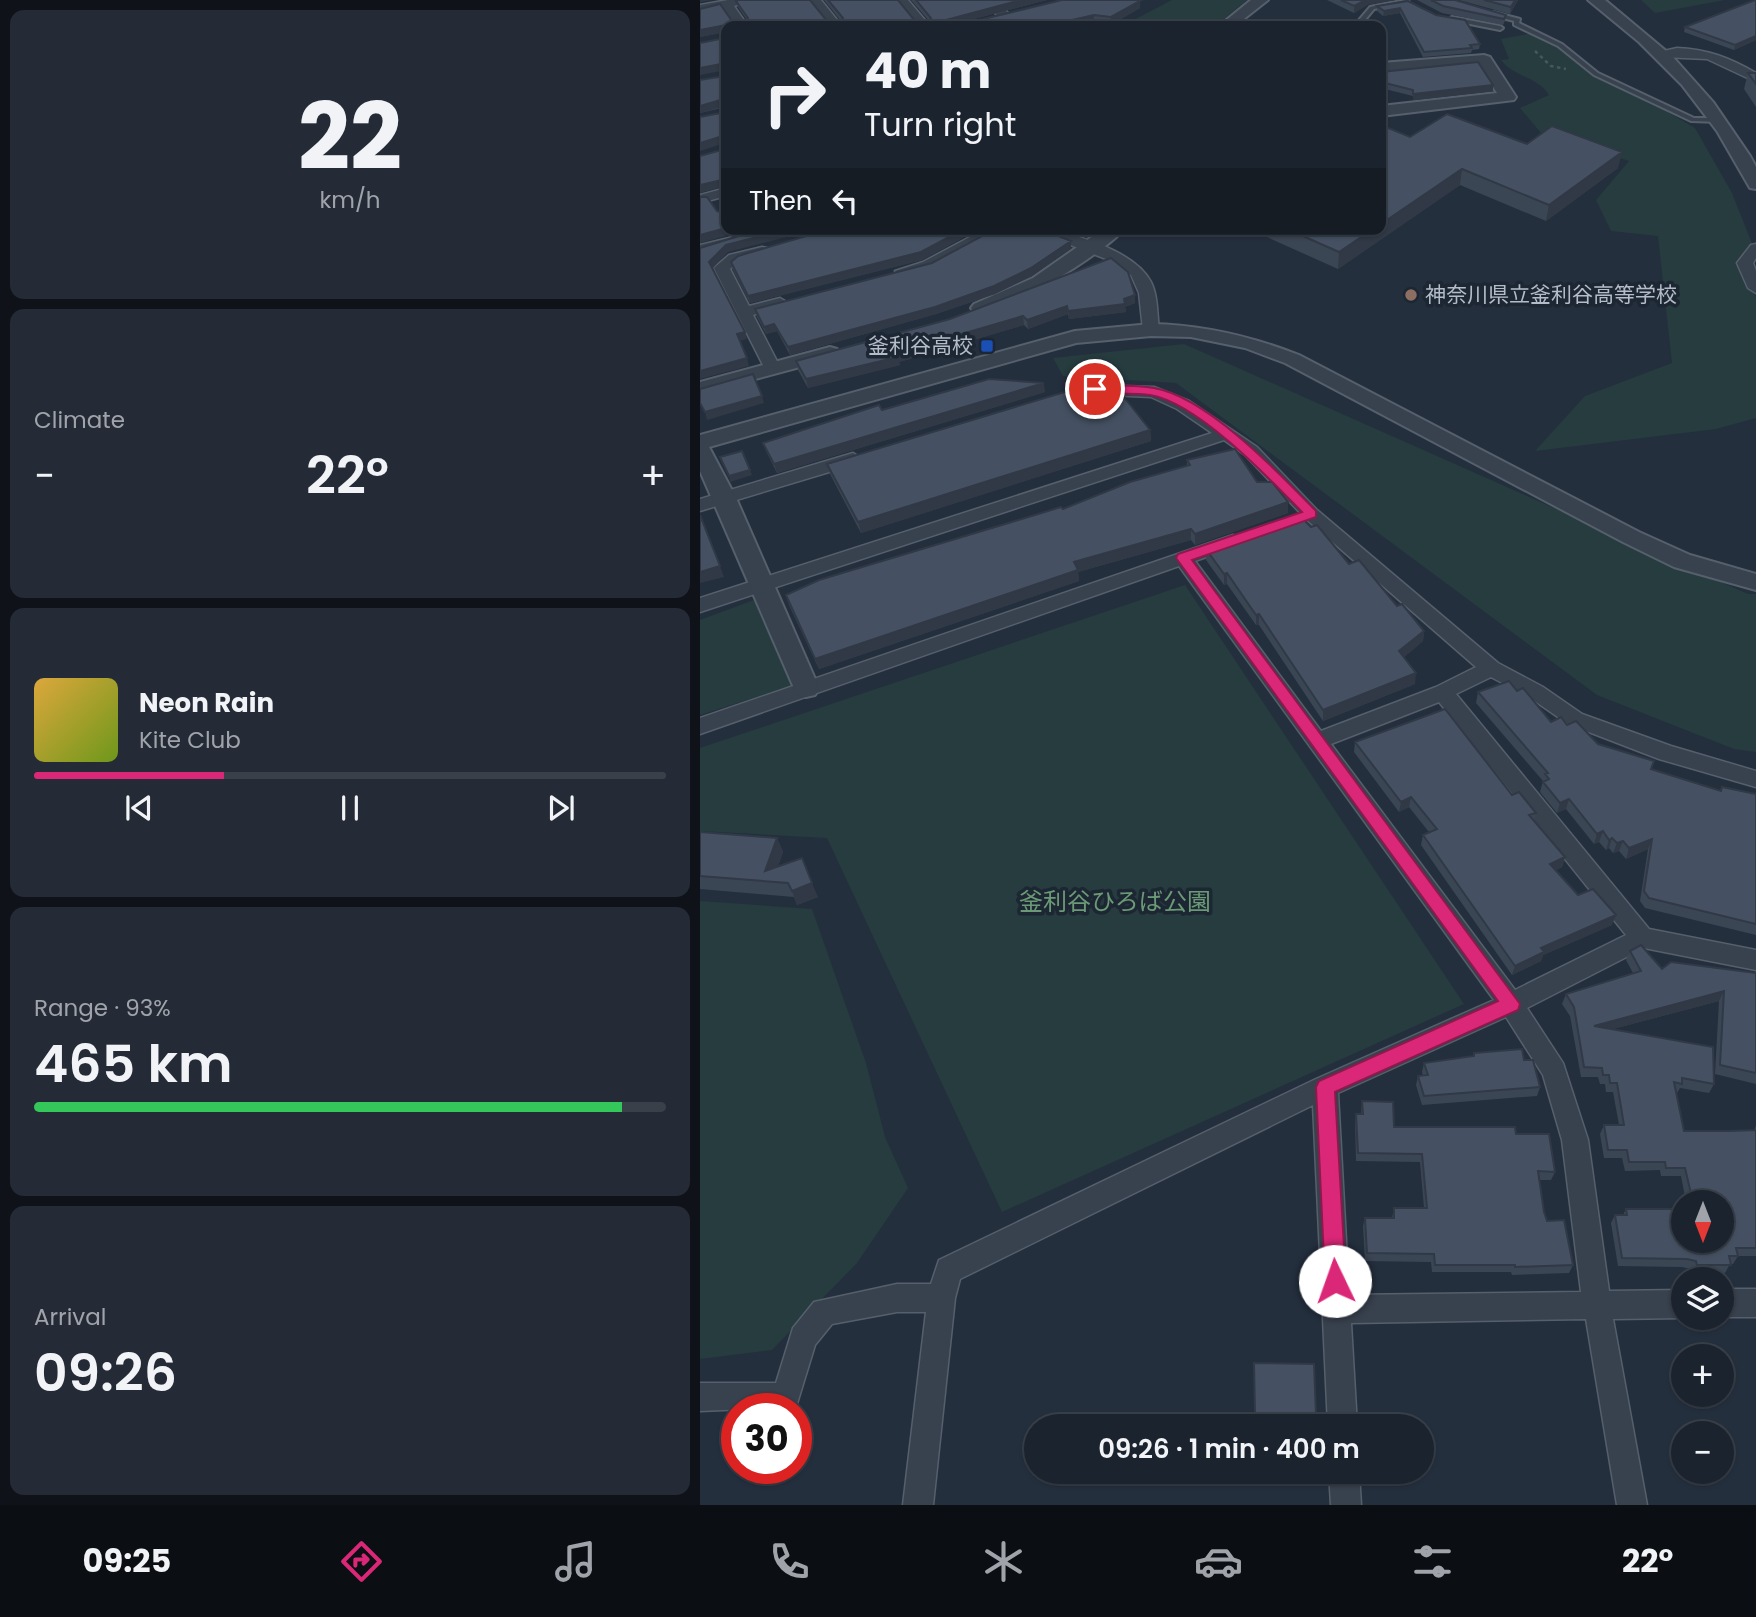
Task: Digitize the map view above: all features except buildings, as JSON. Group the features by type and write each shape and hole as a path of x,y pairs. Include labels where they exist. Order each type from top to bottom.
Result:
{"street":[{"path":"700,9 746,0"},
{"path":"816,0 831,21"},
{"path":"902,0 920,21"},
{"path":"989,0 1006,18"},
{"path":"1233,21 1261,0"},
{"path":"1595,0 1707,81 1751,138"},
{"path":"1612,0 1669,53 1751,165 1756,184"},
{"path":"726,4 738,21"},
{"path":"1669,53 1718,56 1756,78"},
{"path":"1386,68 1484,60 1508,97 1386,110"},
{"path":"700,250 742,239 740,235"},
{"path":"888,275 928,265 986,235"},
{"path":"1054,235 1134,268 1142,279 1151,330"},
{"path":"968,313 1040,282 1107,235"},
{"path":"772,369 722,268 734,258 773,248"},
{"path":"1756,248 1745,263 1756,288"},
{"path":"745,312 797,298"},
{"path":"700,442 1074,337 1151,330 1222,336 1292,359 1631,537 1682,561 1756,582"},
{"path":"700,388 852,347"},
{"path":"1076,392 1095,389 1154,392 1183,405 1251,451 1311,514 1491,668 1536,692 1575,719 1666,753 1756,779"},
{"path":"700,605 1226,434"},
{"path":"700,450 725,498 806,688"},
{"path":"700,505 869,454"},
{"path":"1285,523 1311,514"},
{"path":"700,726 1247,536"},
{"path":"1183,558 1511,1004 1554,1070 1575,1140 1597,1305 1632,1505"},
{"path":"1316,741 1443,692 1491,668"},
{"path":"1443,692 1642,937"},
{"path":"918,1505 941,1298 949,1270 1325,1087 1511,1004 1642,937 1756,960"},
{"path":"1325,1087 1341,1414"},
{"path":"700,1397 786,1396 803,1338 824,1312 897,1298 941,1298"},
{"path":"1734,1303 1756,1303"},
{"path":"1337,1309 1671,1304"},
{"path":"1345,1484 1346,1505"}],"lane":[{"path":"1361,21 1372,8 1406,1 1417,6"},
{"path":"1481,11 1518,20 1516,24 1560,45 1596,75 1693,121 1720,120"},
{"path":"1439,16 1500,28"}],"green space":[{"path":"1172,0 1246,0 1221,21 1132,21"},
{"path":"1641,0 1725,0 1655,13"},
{"path":"1533,33 1695,128 1732,193 1753,246 1740,260 1756,298 1756,418 1716,429 1535,451 1585,396 1672,363 1658,236 1611,231 1596,200 1629,161 1541,133 1520,108 1549,95 1538,84 1501,60 1509,59 1501,39"},
{"path":"1184,344 1748,594 1756,594 1756,752 1734,749 1597,695 1176,383 1063,376 1053,358"},
{"name":"釜利谷ひろば公園","path":"1185,585 1464,1004 1002,1212 827,838 700,831 700,748"},
{"path":"754,600 791,686 700,715 700,620"},
{"path":"700,901 812,909 866,1063 885,1137 908,1188 857,1263 772,1350 700,1359"}],"place":[{"name":"神奈川県立釜利谷高等学校","path":"1411,295"},
{"name":"釜利谷高校","path":"987,346"}],"route":[{"path":"1095,389 1154,392 1183,405 1251,451 1311,514 1183,558 1511,1004 1325,1087 1335,1281"}]}
